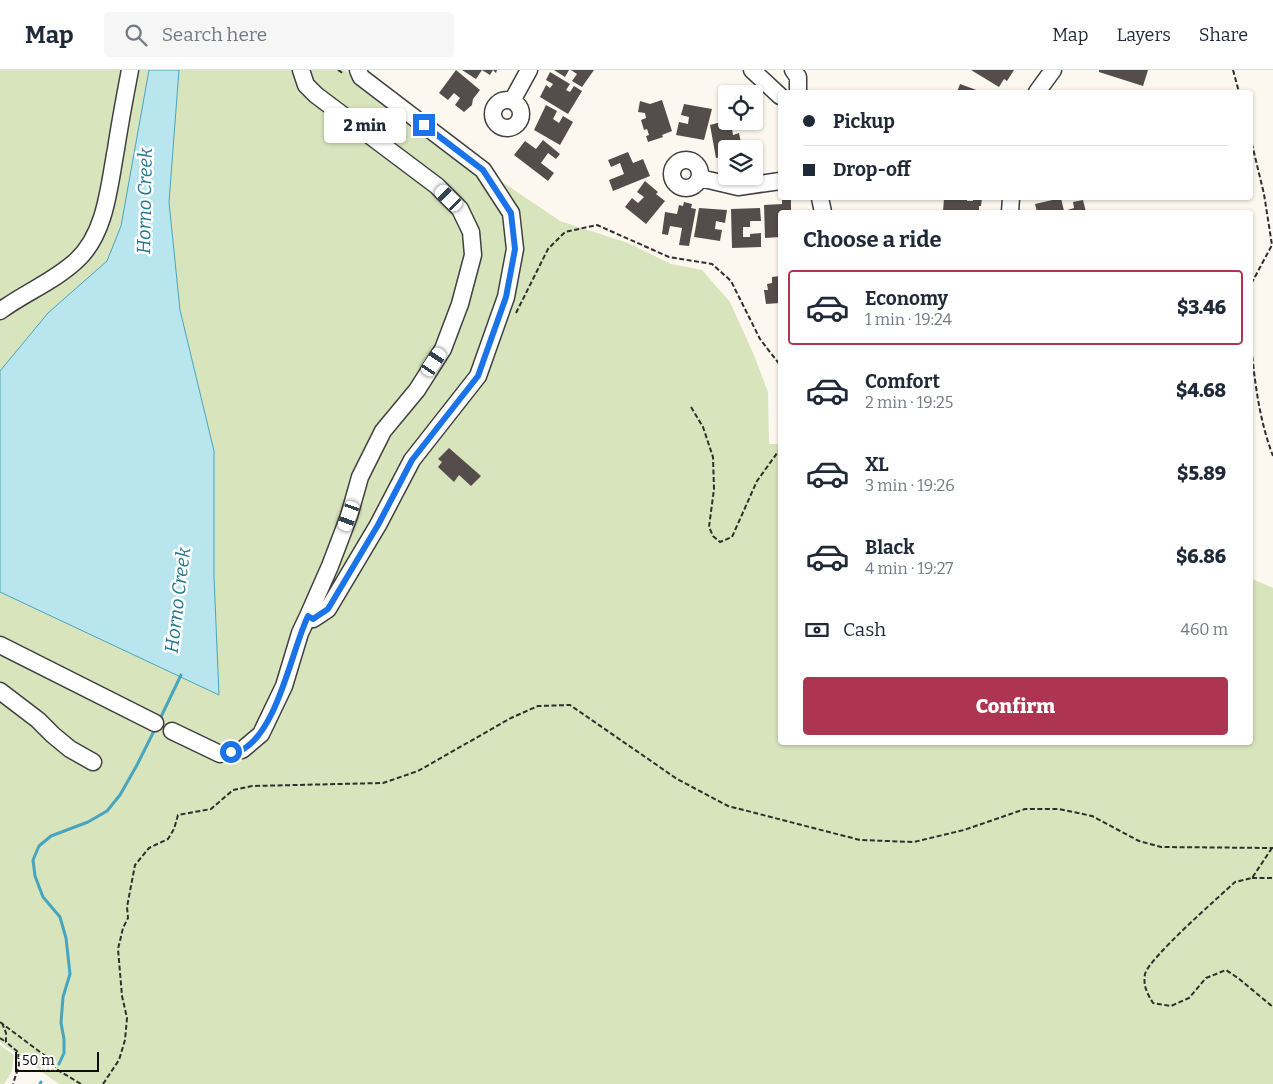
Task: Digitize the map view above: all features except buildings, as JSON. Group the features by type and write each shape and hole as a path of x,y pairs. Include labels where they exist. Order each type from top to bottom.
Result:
{"street":[{"path":"0,311 18,298 58,275 77,260 98,230 109,185 130,70"},
{"path":"172,731 220,754 242,750 261,734 284,686 300,633 330,566 349,516 360,477 383,431 417,390 444,349 460,304 473,255 471,232 460,209 437,186 316,95 306,85 301,70"},
{"path":"308,616 313,619 328,609 378,525 412,460 478,376 506,297 515,249 511,213 483,170 362,77 358,70"},
{"path":"512,101 529,70"},
{"path":"752,70 778,94"},
{"path":"793,70 798,77 798,90"},
{"path":"1038,90 1053,70"},
{"path":"700,178 738,187 778,181"},
{"path":"0,645 155,723"},
{"path":"0,691 38,720 70,749 93,762"}],"path":[{"path":"1233,70 1238,90"},
{"path":"1253,148 1264,194 1272,245 1253,280"},
{"path":"514,316 548,249 565,232 597,225 669,257 712,264 731,281 760,339 778,362"},
{"path":"1253,362 1256,390 1267,441 1273,456"},
{"path":"691,407 703,427 713,456 714,489 710,527 713,536 720,542 732,537 757,481 778,452"},
{"path":"103,1084 119,1060 125,1040 127,1018 122,996 118,949 123,928 128,918 135,865 149,848 168,839 174,829 178,815 211,809 233,790 252,786 383,782 418,771 511,718 538,706 570,705 676,779 728,806 860,840 914,842 964,830 1024,809 1060,809 1092,816 1139,841 1161,847 1273,848"},
{"path":"1252,878 1273,848"},
{"path":"1273,878 1252,878 1235,882 1160,954 1145,973 1145,989 1154,1003 1171,1006 1189,998 1206,978 1226,970 1273,1007"},
{"path":"1,1022 6,1033 6,1042"},
{"path":"1,1022 48,1058 56,1069 81,1084"},
{"path":"0,1038 18,1052 19,1065 13,1084"}],"green space":[{"path":"0,70 344,70 467,158 560,221 628,243 671,264 702,270 730,302 754,355 768,392 769,444 778,444 778,745 1253,745 1253,579 1273,588 1273,1084 59,1084 0,1042"},
{"path":"0,1045 14,1055 12,1071 4,1084 0,1084"}],"water":[{"path":"149,70 179,70 169,202 180,310 214,451 214,577 219,695 0,592 0,371 48,313 107,261 121,226"}],"waterway":[{"name":"Horno Creek","path":"159,721 181,675"},
{"name":"Horno Creek","path":"59,1064 64,1053 61,1023 63,997 70,974 66,938 60,917 43,897 35,876 33,860 39,846 51,836 88,822 107,811 120,795 155,729"}],"route":[{"path":"231,752 242,750 261,734 284,686 300,633 308,616 313,619 328,609 378,525 412,460 478,376 506,297 515,249 511,213 483,170 424,125"}]}
